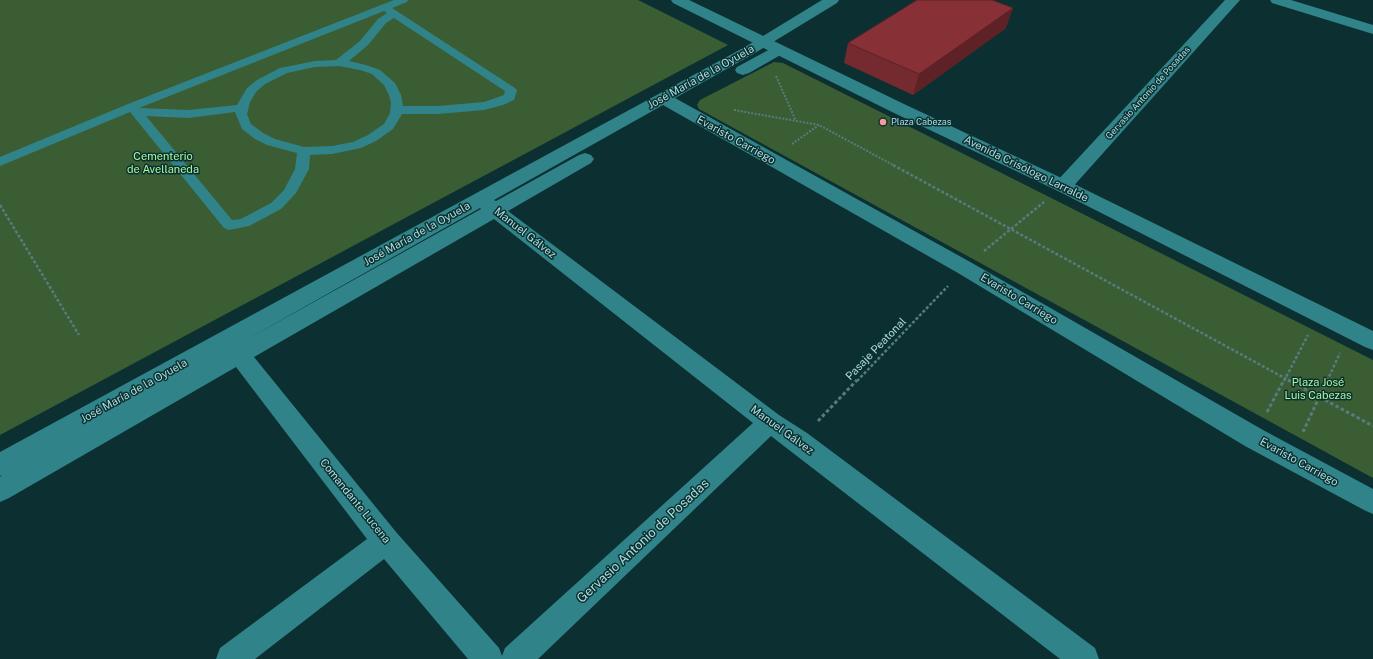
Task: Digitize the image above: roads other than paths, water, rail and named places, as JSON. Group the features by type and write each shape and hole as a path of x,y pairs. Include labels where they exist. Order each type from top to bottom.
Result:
{"street":[{"name":"Avenida Crisólogo Larralde","path":"678,0 1064,186 1318,314 1373,340"},
{"name":"José María de la Oyuela","path":"0,465 233,347 488,205 670,103 750,50 771,46 832,0"},
{"name":"Gervasio Antonio de Posadas","path":"1064,186 1233,0"},
{"path":"1277,0 1373,30"},
{"name":"Evaristo Carriego","path":"670,103 965,268 1254,438 1373,502"},
{"name":"Manuel Gálvez","path":"488,205 770,422 798,441 1084,659"},
{"name":"José María de la Oyuela","path":"0,490 233,347"},
{"name":"Comandante Lucena","path":"233,347 386,541 488,659"},
{"name":"Gervasio Antonio de Posadas","path":"516,659 770,422"},
{"path":"231,659 386,541"}],"lane":[{"path":"0,162 135,110 262,56 389,10 403,0"},
{"path":"339,63 359,48 382,21 389,10"},
{"path":"389,10 511,90 510,97 484,106 438,110 397,110"},
{"path":"262,56 280,72"},
{"path":"339,63 362,67 376,72 389,83 395,95 397,110 389,126 372,138 356,145 332,150 304,151 272,142 259,136 246,126 241,114 244,102 251,90 261,82 280,72 300,66 339,63"},
{"path":"135,110 188,114 242,108"},
{"path":"135,110 229,225 244,223 276,206 289,193 302,169 304,151"}],"place":[{"name":"Plaza Cabezas","path":"883,122"}],"park label":[{"name":"Cementerio de Avellaneda","path":"163,163"},
{"name":"Plaza José Luis Cabezas","path":"1318,389"}]}
